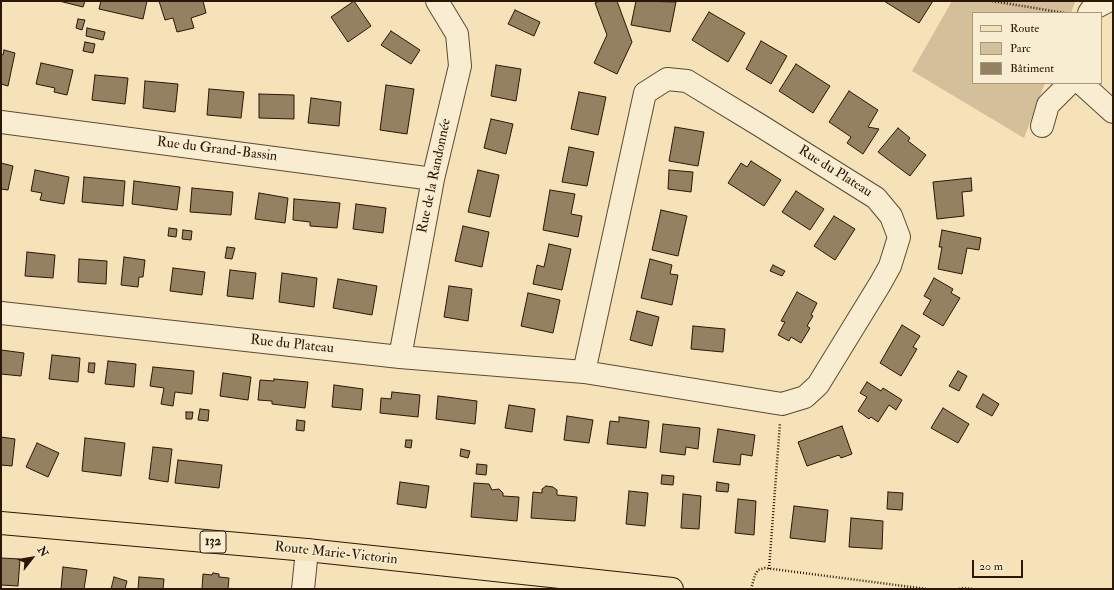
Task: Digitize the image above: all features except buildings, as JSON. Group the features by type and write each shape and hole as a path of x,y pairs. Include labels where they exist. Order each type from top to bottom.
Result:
{"main road":[{"name":"Route Marie-Victorin","path":"1,523 307,550 672,589"}],"street":[{"name":"Rue de la Randonnée","path":"400,357 433,179 460,66 457,34 437,1"},
{"path":"1090,12 1108,1"},
{"name":"Rue du Plateau","path":"1,313 400,357 584,372 782,404 805,397 818,385 890,266 898,237 891,216 876,198 761,126 687,81 666,79 645,93 584,372"},
{"path":"1042,126 1048,105 1069,84"},
{"path":"1082,84 1113,112"},
{"name":"Rue du Grand-Bassin","path":"1,122 433,179"},
{"path":"303,589 307,550"}],"path":[{"path":"992,1 1059,12"},
{"path":"769,569 782,404"},
{"path":"751,589 755,575 761,568 927,589"},
{"path":"958,589 973,589"}],"green space":[{"path":"952,1 1075,2 1071,12 972,12 972,84 1045,84 1024,138 912,71"}]}
